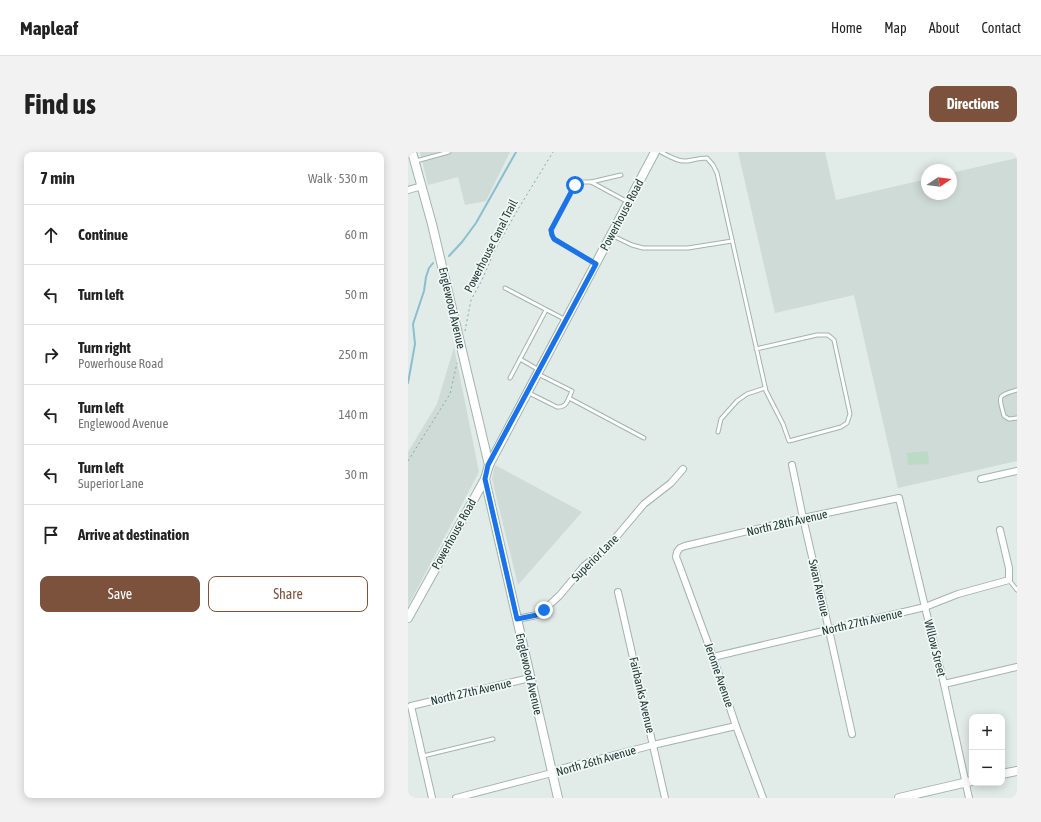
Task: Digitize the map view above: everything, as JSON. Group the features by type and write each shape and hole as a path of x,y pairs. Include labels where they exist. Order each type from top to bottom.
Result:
{"street":[{"name":"Englewood Avenue","path":"412,152 434,232 488,465"},
{"name":"Powerhouse Road","path":"408,618 485,479 488,465 655,152"},
{"path":"408,190 422,186"},
{"name":"Swan Avenue","path":"792,465 852,734"},
{"name":"Superior Lane","path":"517,619 537,615 544,610 560,595 584,566 606,549 644,504 671,483 683,469"},
{"path":"981,479 1017,471"},
{"name":"Englewood Avenue","path":"485,479 558,798"},
{"name":"North 28th Avenue","path":"677,552 680,548 685,546 803,518 899,498"},
{"name":"Willow Street","path":"899,498 969,782"},
{"path":"1000,530 1009,568 1009,580"},
{"name":"Jerome Avenue","path":"677,552 676,557 763,798"},
{"name":"North 27th Avenue","path":"713,656 925,607 958,594 1009,580"},
{"name":"Fairbanks Avenue","path":"618,592 666,798"},
{"path":"944,684 1017,667"},
{"name":"North 27th Avenue","path":"423,756 411,706 530,678"},
{"name":"North 26th Avenue","path":"456,798 653,745 736,726"},
{"path":"423,756 432,798"},
{"path":"1005,773 1017,771"},
{"path":"899,798 969,782"},
{"name":"Willow Street","path":"969,786 969,798"}],"lane":[{"path":"415,161 449,152"},
{"path":"661,152 678,160 685,161 707,158 717,173 732,241 756,348 765,388 783,424 788,440 841,427 847,423 850,414 834,340 828,335 817,334 756,348"},
{"path":"596,264 554,239 551,230 575,185 583,182 591,182 621,176"},
{"path":"591,182 629,202"},
{"path":"611,235 632,245 643,248 688,248 732,241"},
{"path":"505,288 566,320"},
{"path":"510,378 546,310"},
{"path":"520,360 572,391 564,406 561,407 557,407 527,392"},
{"path":"718,432 721,419 737,401 747,394 765,388"},
{"path":"1017,390 1004,394 1001,396 1000,400 1004,416 1009,419 1017,418"},
{"path":"569,398 644,438"},
{"path":"1009,580 1017,590"},
{"path":"423,756 493,739"}],"path":[{"name":"Powerhouse Canal Trail","path":"464,335 471,300 481,282 495,250 553,152"},
{"path":"408,461 450,394 457,360"}],"shaded area":[{"path":"420,152 510,152 486,201 465,205 458,177 428,185"},
{"path":"738,152 825,152 836,200 921,180 921,200 957,200 957,172 1017,158 1017,461 898,488 854,295 775,313"},
{"path":"454,347 479,472 408,606 408,452 437,404"},
{"path":"495,465 582,512 518,585 492,479"}],"green space":[{"path":"928,451 929,464 908,465 907,453"}],"waterway":[{"path":"449,256 476,223 516,152"},
{"path":"408,383 415,344 413,324 424,291 426,277 429,268 433,263"}],"route":[{"path":"544,610 537,615 517,619 485,479 488,465 596,264 554,239 552,235 551,230 575,185"}]}
